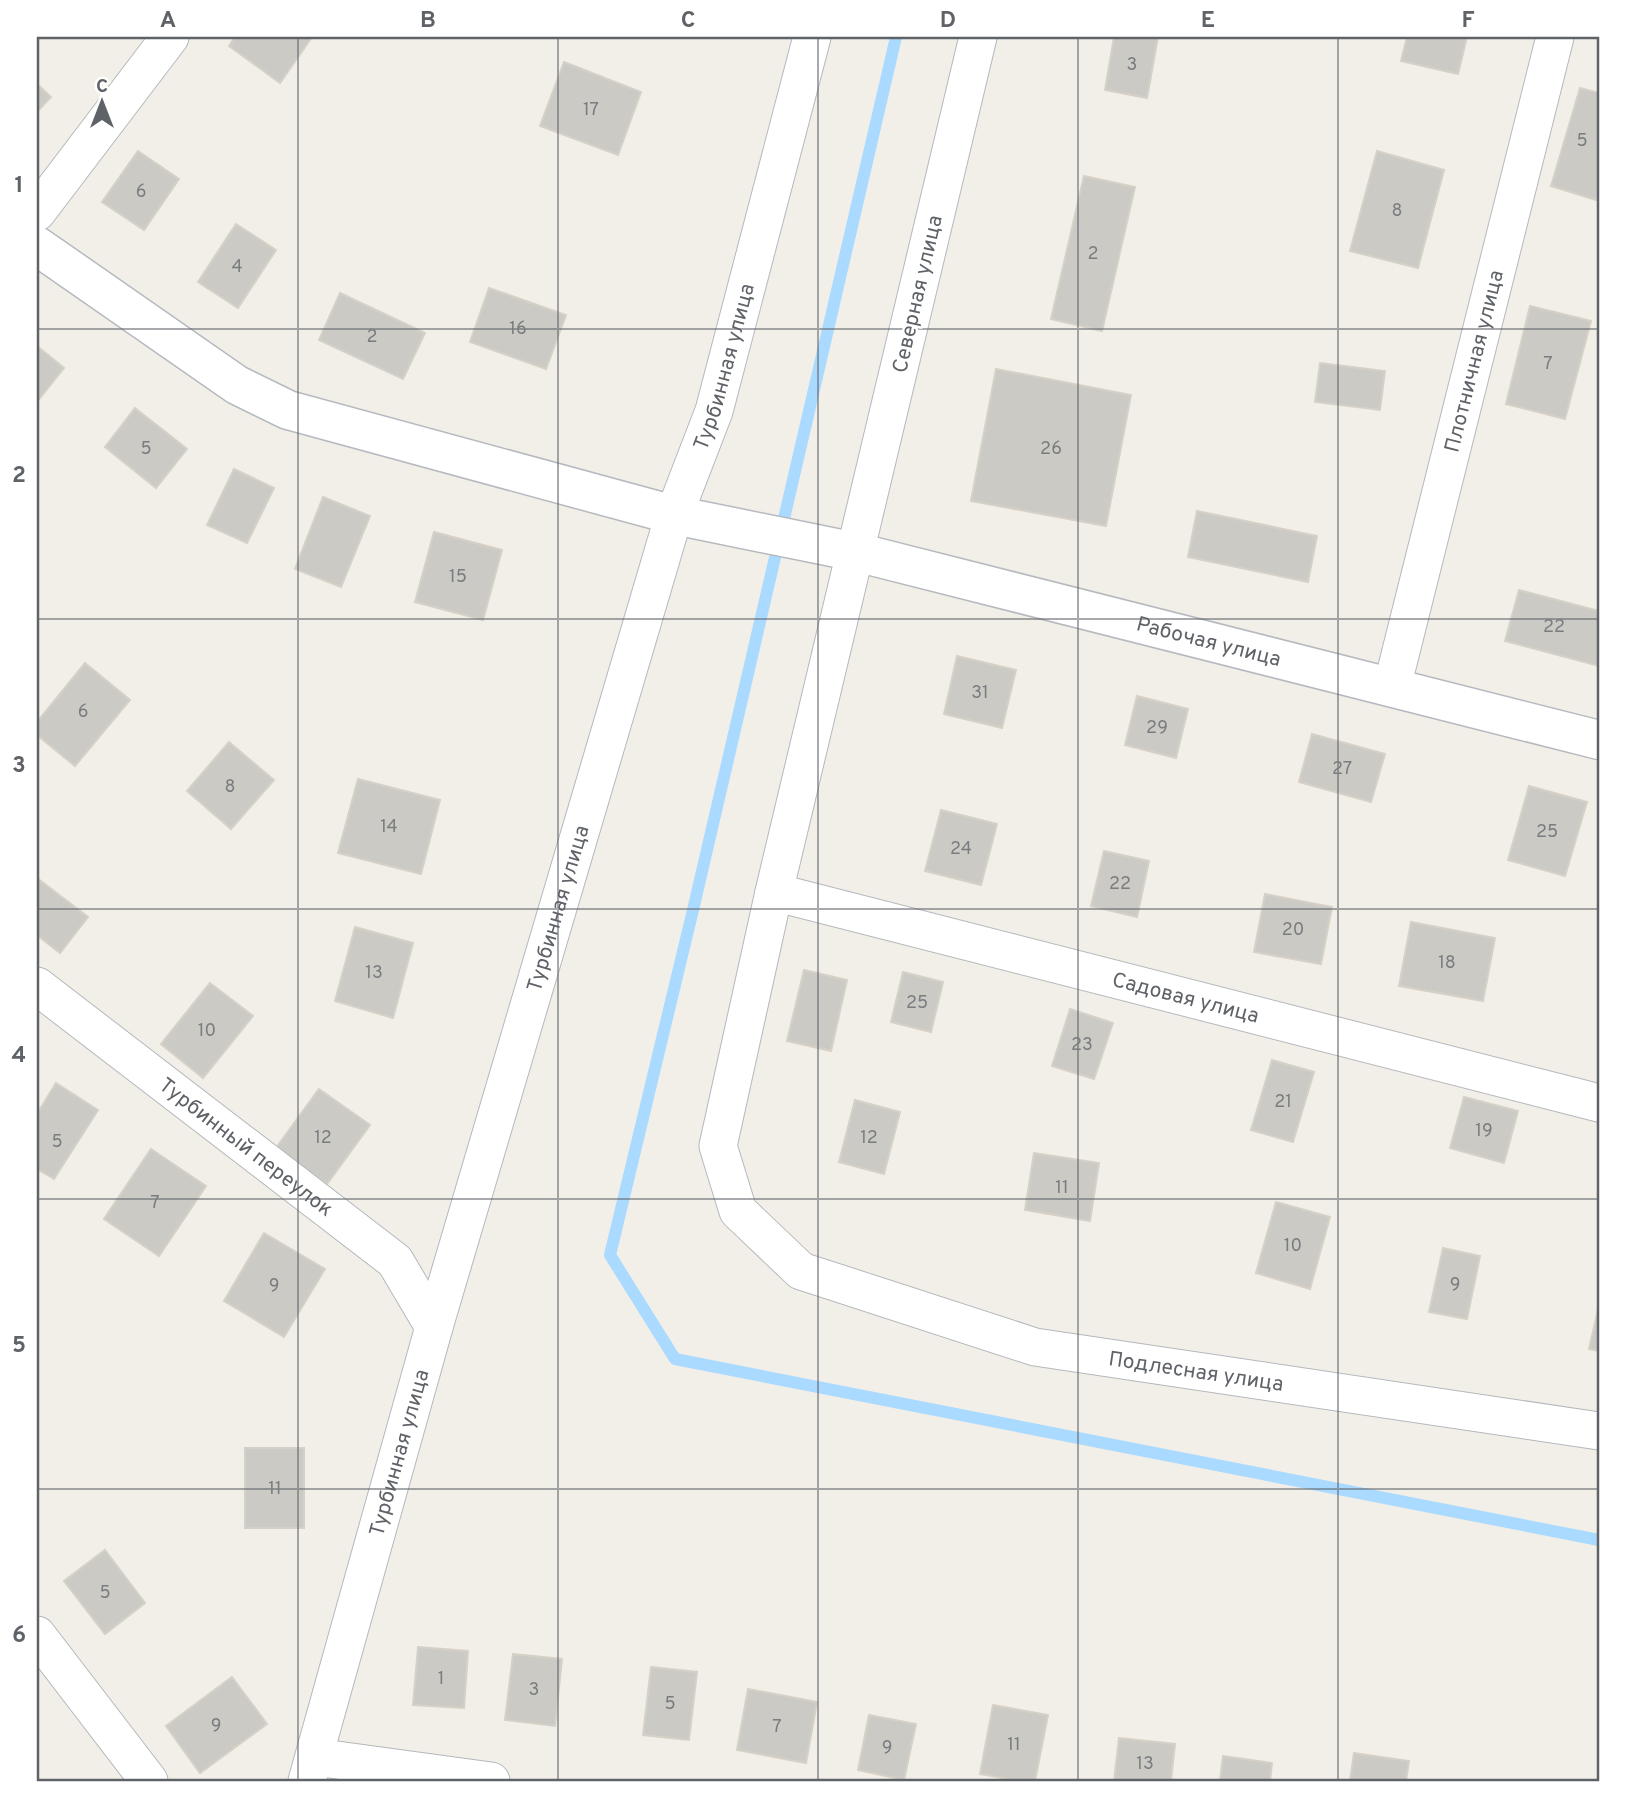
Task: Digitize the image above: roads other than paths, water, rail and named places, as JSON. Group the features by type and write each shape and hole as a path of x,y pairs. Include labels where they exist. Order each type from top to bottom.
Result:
{"street":[{"path":"37,212 170,37"},
{"name":"Турбинная улица","path":"311,1769 434,1328 674,515 714,411 812,37"},
{"name":"Северная улица","path":"801,1271 738,1211 718,1146 774,892 978,37"},
{"name":"Плотничная улица","path":"1392,687 1555,37"},
{"name":"Рабочая улица","path":"37,246 237,385 288,410 674,515 856,552 1599,740"},
{"name":"Садовая улица","path":"774,892 1599,1103"},
{"name":"Турбинный переулок","path":"37,986 395,1261 434,1328"},
{"name":"Подлесная улица","path":"801,1271 1035,1347 1599,1432"},
{"path":"37,1635 149,1781"},
{"path":"311,1769 491,1781"}],"waterway":[{"path":"896,37 610,1255 675,1359 1599,1540"}]}
